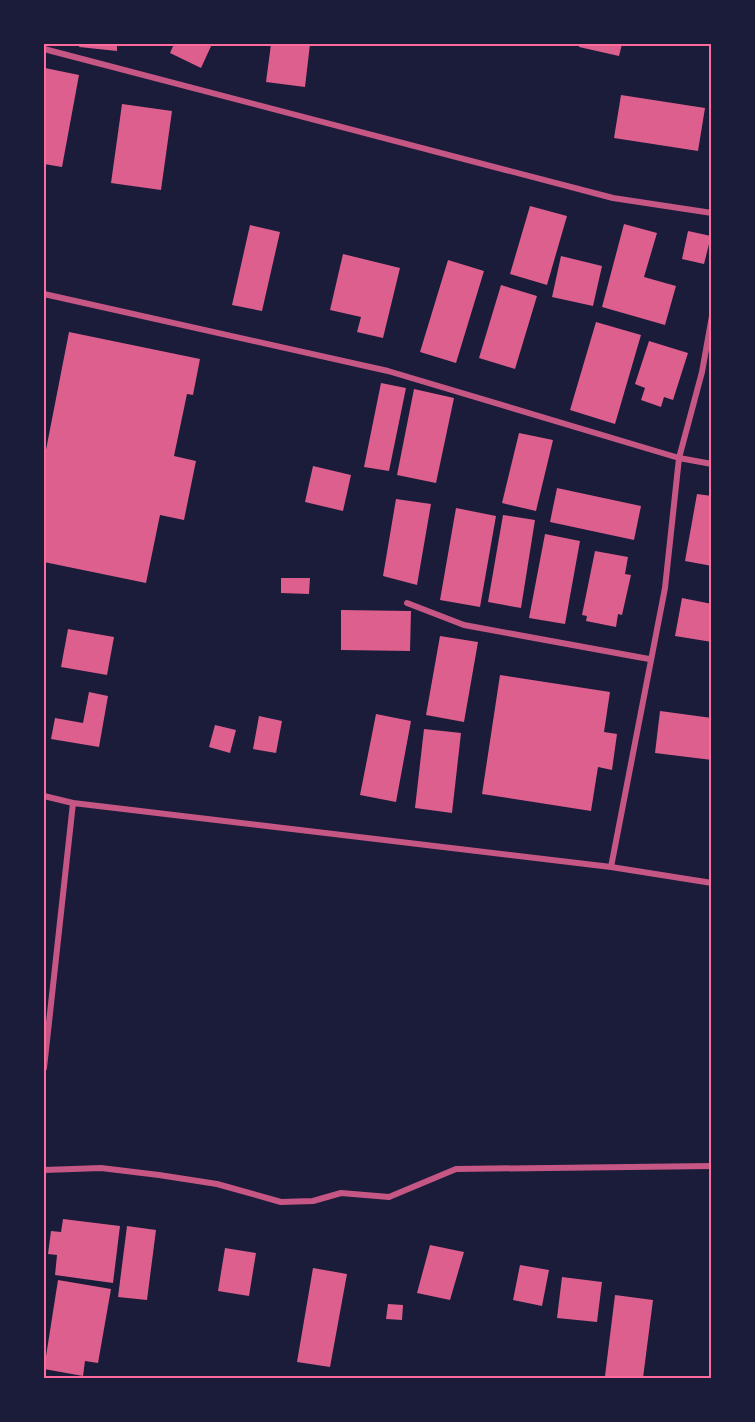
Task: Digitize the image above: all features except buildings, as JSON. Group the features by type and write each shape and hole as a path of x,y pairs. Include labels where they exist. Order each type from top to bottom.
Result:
{"street":[{"path":"44,50 613,198 711,213"},
{"path":"44,294 388,371 679,458 711,464"},
{"path":"611,867 649,659 665,588 679,458 702,372 711,316"},
{"path":"406,603 464,625 649,659"},
{"path":"44,796 73,803 611,867 711,883"},
{"path":"44,1068 73,803"},
{"path":"44,1170 101,1168 159,1175 217,1184 281,1202 313,1201 341,1193 389,1197 456,1169 711,1166"}]}
